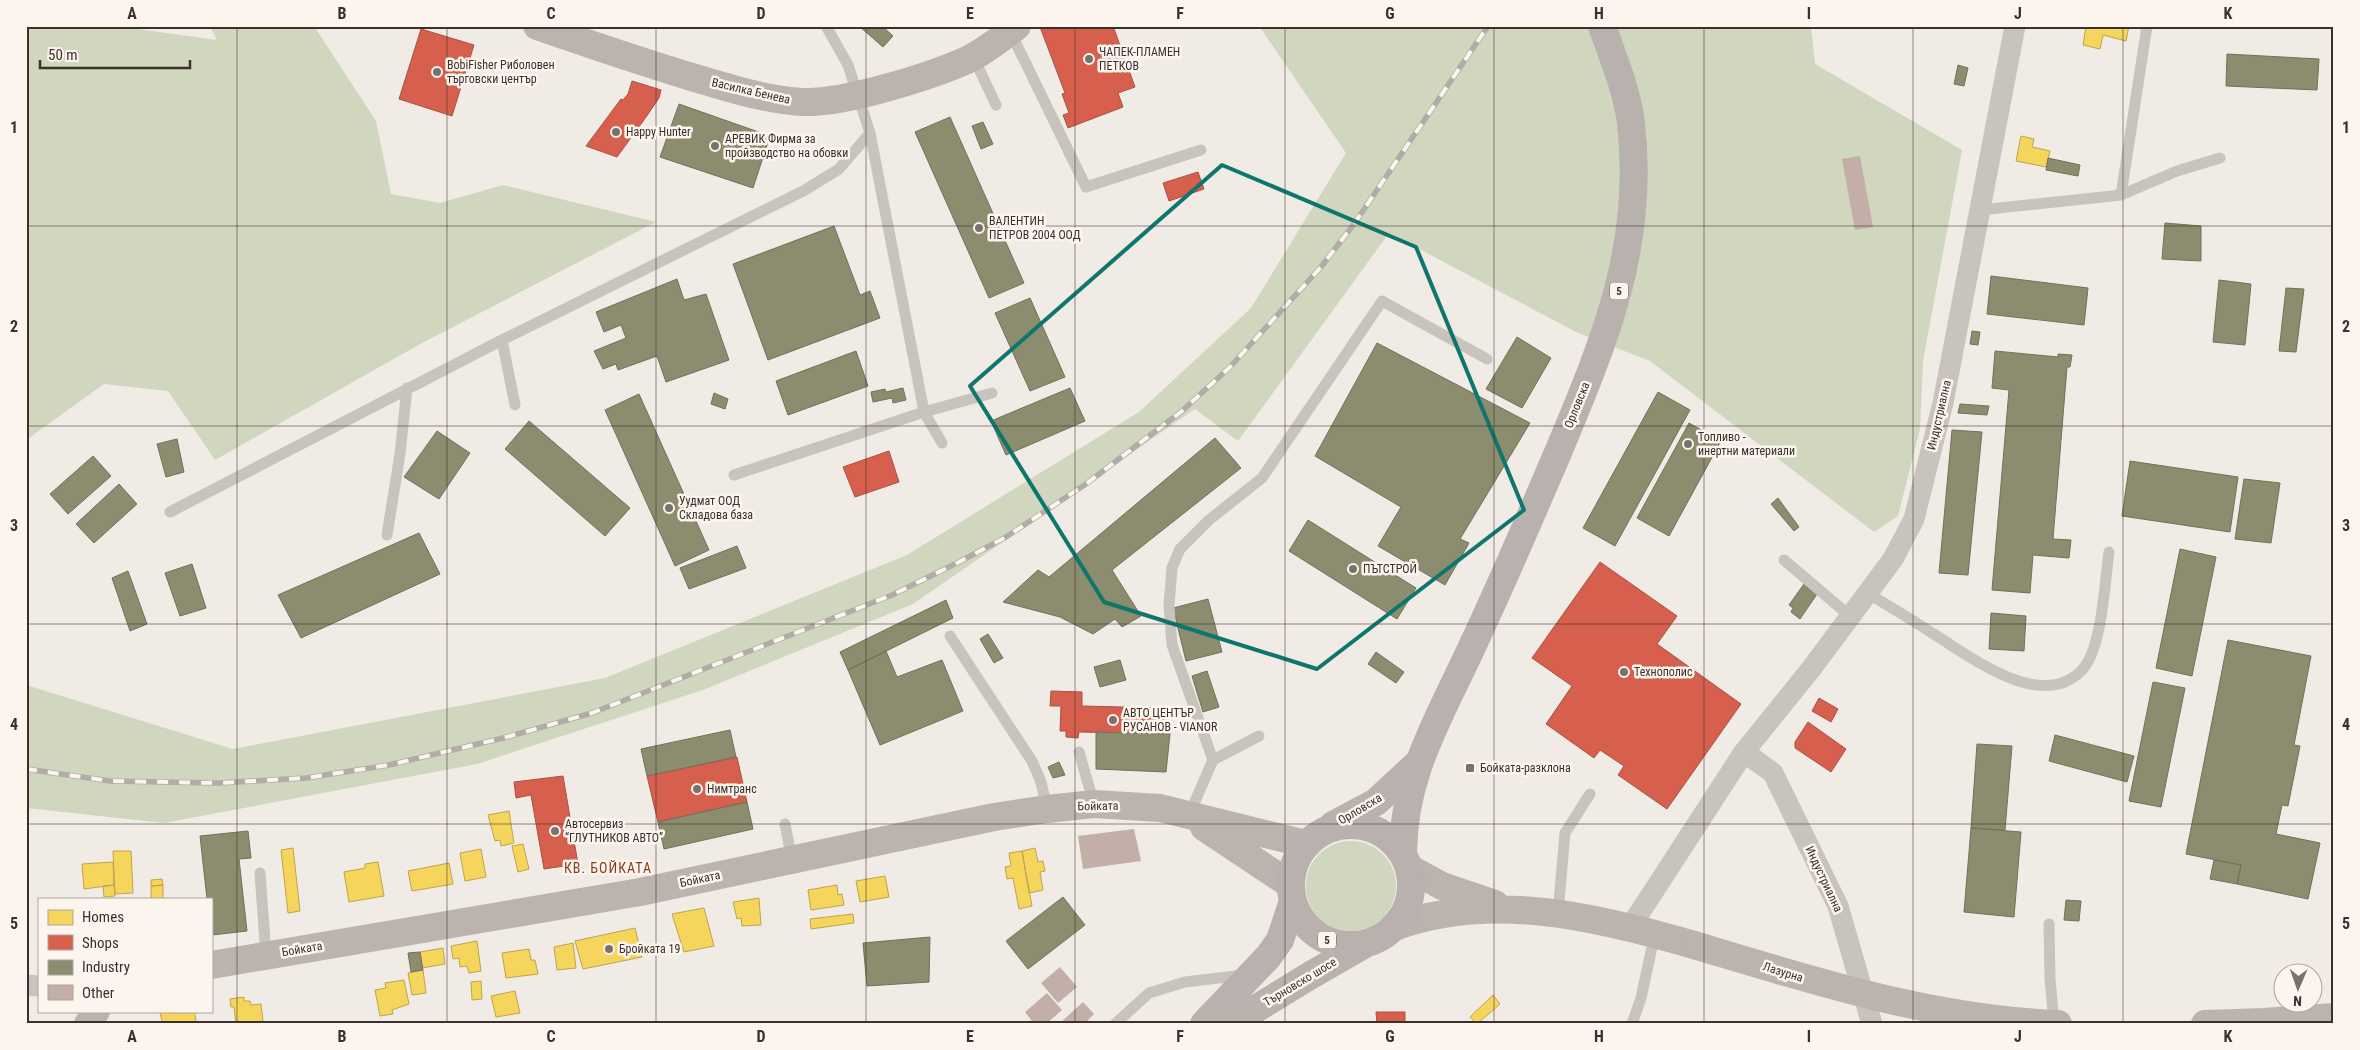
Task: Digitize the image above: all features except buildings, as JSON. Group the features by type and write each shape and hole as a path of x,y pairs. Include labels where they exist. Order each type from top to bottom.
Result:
{"main road":[{"name":"Орловска","path":"1406,861 1405,812 1418,763 1524,532 1597,356 1620,287 1631,226 1633,148 1631,121 1624,93 1602,26"},
{"name":"Орловска","path":"1314,838 1376,802 1418,763"},
{"path":"1204,1024 1253,974 1280,940 1292,893 1292,870 1314,838 1339,826 1358,825 1376,830 1391,840 1406,861"},
{"name":"5","path":"1292,893 1301,918 1314,932 1331,942 1350,945 1369,942 1386,934 1404,915 1410,900 1412,884 1406,861"},
{"name":"Търновско шосе","path":"1231,1024 1369,942"}],"street":[{"name":"Василка Бенева","path":"537,26 684,74 775,99 803,102 829,101 859,95 920,77 973,56 1014,29"},
{"name":"Индустриална","path":"1643,929 1744,752 1893,559 1914,519 1943,403 2015,26"},
{"name":"Индустриална","path":"1744,752 1773,773 1838,906 1872,1024"},
{"name":"Бойката","path":"212,965 640,892 994,817 1047,809 1094,804 1160,808 1188,816 1314,838"},
{"name":"Бойката","path":"1188,816 1292,893"},
{"name":"Лазурна","path":"1406,861 1442,886 1510,910"},
{"name":"Лазурна","path":"1394,927 1437,914 1510,910 1558,913 1643,929 1828,986 1888,1001 1952,1014 2024,1023 2056,1024"},
{"path":"88,1024 95,1012"},
{"path":"2205,1024 2334,1017"}],"lane":[{"path":"826,26 848,66 870,133 924,412 942,443"},
{"path":"2121,196 2147,26"},
{"path":"1014,29 1086,187 1201,150"},
{"path":"973,56 996,105"},
{"path":"170,512 407,388 805,190 839,169 870,133"},
{"path":"1980,210 2121,196 2177,171 2220,158"},
{"path":"1213,760 1172,645 1169,606 1172,568 1180,549 1209,520 1262,478 1382,301 1487,359"},
{"path":"502,340 515,405"},
{"path":"387,535 400,454 407,388"},
{"path":"734,475 924,412 992,392"},
{"path":"1867,593 1998,674 2029,684 2063,684 2083,670 2097,640 2109,552"},
{"path":"1784,560 1850,616"},
{"path":"950,636 1032,762 1041,782 1047,809"},
{"path":"1188,816 1213,760 1259,736"},
{"path":"1078,752 1094,804"},
{"path":"1558,913 1565,834 1590,794"},
{"path":"784,824 792,860"},
{"path":"260,873 266,955"},
{"path":"2049,924 2050,979 2056,1024"},
{"path":"1632,1024 1641,998 1643,929"},
{"path":"1115,1024 1149,993 1185,982 1253,974"}],"highlighted area":[{"path":"1222,165 1416,247 1524,510 1317,669 1104,602 970,386"}],"green space":[{"path":"26,26 116,26 217,40 210,26 314,26 376,121 391,194 440,203 503,185 656,222 422,343 215,460 168,391 104,384 26,440"},
{"path":"1259,26 1811,26 1815,64 1962,150 1923,361 1920,429 1898,516 1874,532 1650,361 1576,332 1389,233 1238,441 1195,409 913,604 703,690 477,764 164,823 26,808 26,685 233,749 605,678 907,555 1139,412 1251,308 1346,153"},
{"path":"1351,841 1368,844 1383,854 1393,869 1396,886 1393,903 1383,918 1368,928 1351,931 1334,928 1319,918 1309,903 1306,886 1309,869 1319,854 1334,844"}],"railway":[{"path":"26,769 110,781 219,783 306,778 389,765 503,738 592,713 892,595 959,562 1006,537 1086,484 1182,411 1230,367 1321,267 1354,224 1488,26"}],"place":[{"name":"ЧАПЕК-ПЛАМЕН ПЕТКОВ","path":"1089,59"},
{"name":"BobiFisher Риболовен търговски център","path":"437,72"},
{"name":"Happy Hunter","path":"616,132"},
{"name":"АРЕВИК Фирма за пройзводство на обовки","path":"715,146"},
{"name":"ВАЛЕНТИН ПЕТРОВ 2004 ООД","path":"979,228"},
{"name":"Топливо - инертни материали","path":"1688,444"},
{"name":"Уудмат ООД Складова база","path":"669,508"},
{"name":"ПЪТСТРОЙ","path":"1353,569"},
{"name":"Технополис","path":"1624,672"},
{"name":"АВТО ЦЕНТЪР РУСАНОВ - VIANOR","path":"1113,720"},
{"name":"Бойката-разклона","path":"1470,768"},
{"name":"Нимтранс","path":"697,789"},
{"name":"Автосервиз “ГЛУТНИКОВ АВТО”","path":"555,831"},
{"name":"Бройката 19","path":"609,949"}],"district":[{"name":"КВ. БОЙКАТА","path":"608,868"}]}
